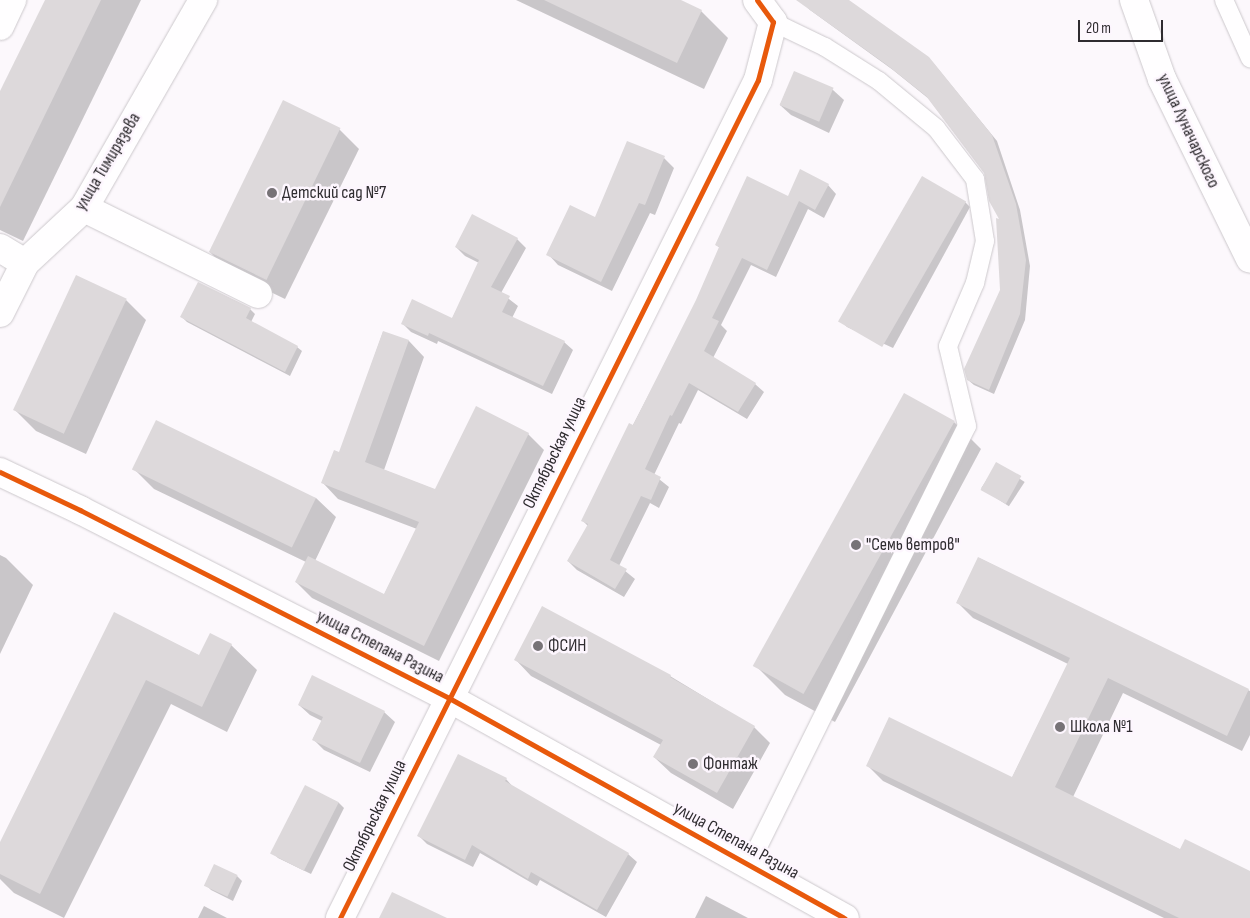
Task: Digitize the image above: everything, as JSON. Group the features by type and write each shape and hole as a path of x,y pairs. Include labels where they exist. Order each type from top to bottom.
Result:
{"street":[{"path":"0,26 12,0"},
{"name":"улица Тимирязева","path":"0,313 25,263 84,208 203,0"},
{"path":"757,0 773,22"},
{"name":"улица Луначарского","path":"1134,0 1162,79 1250,259"},
{"name":"Октябрьская улица","path":"340,918 758,80 773,22"},
{"path":"84,208 258,294"},
{"path":"0,248 25,263"},
{"name":"улица Степана Разина","path":"0,472 80,510 449,698 845,918"}],"lane":[{"path":"1224,0 1250,58"},
{"path":"749,864 967,426 948,346 975,283 985,241 975,179 936,128 879,81 825,47 773,22"}],"building":[{"path":"45,0 101,0 0,207 0,91"},
{"path":"544,0 681,0 702,10 677,63"},
{"path":"796,0 849,0 929,57 992,135 1016,204 1026,260 1020,314 989,390 967,380 964,369 1000,290 996,218 999,219 989,201 984,173 926,96 887,65"},
{"path":"794,71 834,88 819,122 780,105"},
{"name":"Детский сад №7","path":"283,100 341,128 266,280 209,252"},
{"path":"627,141 665,156 645,205 639,203 601,282 546,255 570,205 595,217"},
{"path":"800,169 829,184 815,210 799,201 767,270 742,258 712,318 719,321 704,351 756,383 738,412 689,383 672,416 670,415 645,469 661,477 651,500 641,496 610,560 627,569 615,589 567,561 588,524 581,521 629,423 633,425 696,300 719,247 715,245 747,176 788,196"},
{"path":"922,176 966,202 882,347 838,321"},
{"path":"472,214 518,238 491,287 510,296 502,312 565,341 543,386 429,333 428,336 401,324 412,299 452,318 479,260 455,247"},
{"path":"76,275 127,299 64,434 13,410"},
{"path":"198,282 251,308 246,318 298,346 285,372 180,317"},
{"path":"383,331 409,340 365,462 435,489 476,406 529,433 424,646 295,582 308,556 384,594 419,522 321,483 334,450 339,452"},
{"name":"\"Семь ветров\"","path":"904,393 955,421 803,694 753,666"},
{"path":"156,420 316,498 292,547 132,469"},
{"path":"996,462 1021,476 1006,504 980,490"},
{"name":"Школа №1","path":"978,557 1249,689 1227,736 1108,678 1055,787 1180,849 1185,839 1250,871 1250,918 1179,918 866,766 889,717 1012,777 1070,658 956,603"},
{"path":"542,606 671,675 670,677 755,726 717,793 653,757 663,740 514,660"},
{"path":"114,612 199,655 210,633 232,644 202,707 146,680 40,894 0,874 0,842"},
{"path":"312,675 385,711 360,763 312,740 323,717 298,705"},
{"path":"458,754 507,778 505,781 629,853 597,910 531,872 528,879 472,845 465,860 417,836"},
{"path":"305,785 339,802 304,871 270,854"},
{"path":"214,864 238,875 227,897 204,886"},
{"path":"392,892 447,918 379,918"}],"cycle path":[{"path":"340,918 758,80 773,22 757,0"},
{"path":"0,472 80,510 449,698 845,918"}],"place":[{"name":"Детский сад №7","path":"272,193"},
{"name":"\"Семь ветров\"","path":"856,545"},
{"name":"ФСИН","path":"538,646"},
{"name":"Школа №1","path":"1060,727"},
{"name":"Фонтаж","path":"693,764"}]}
